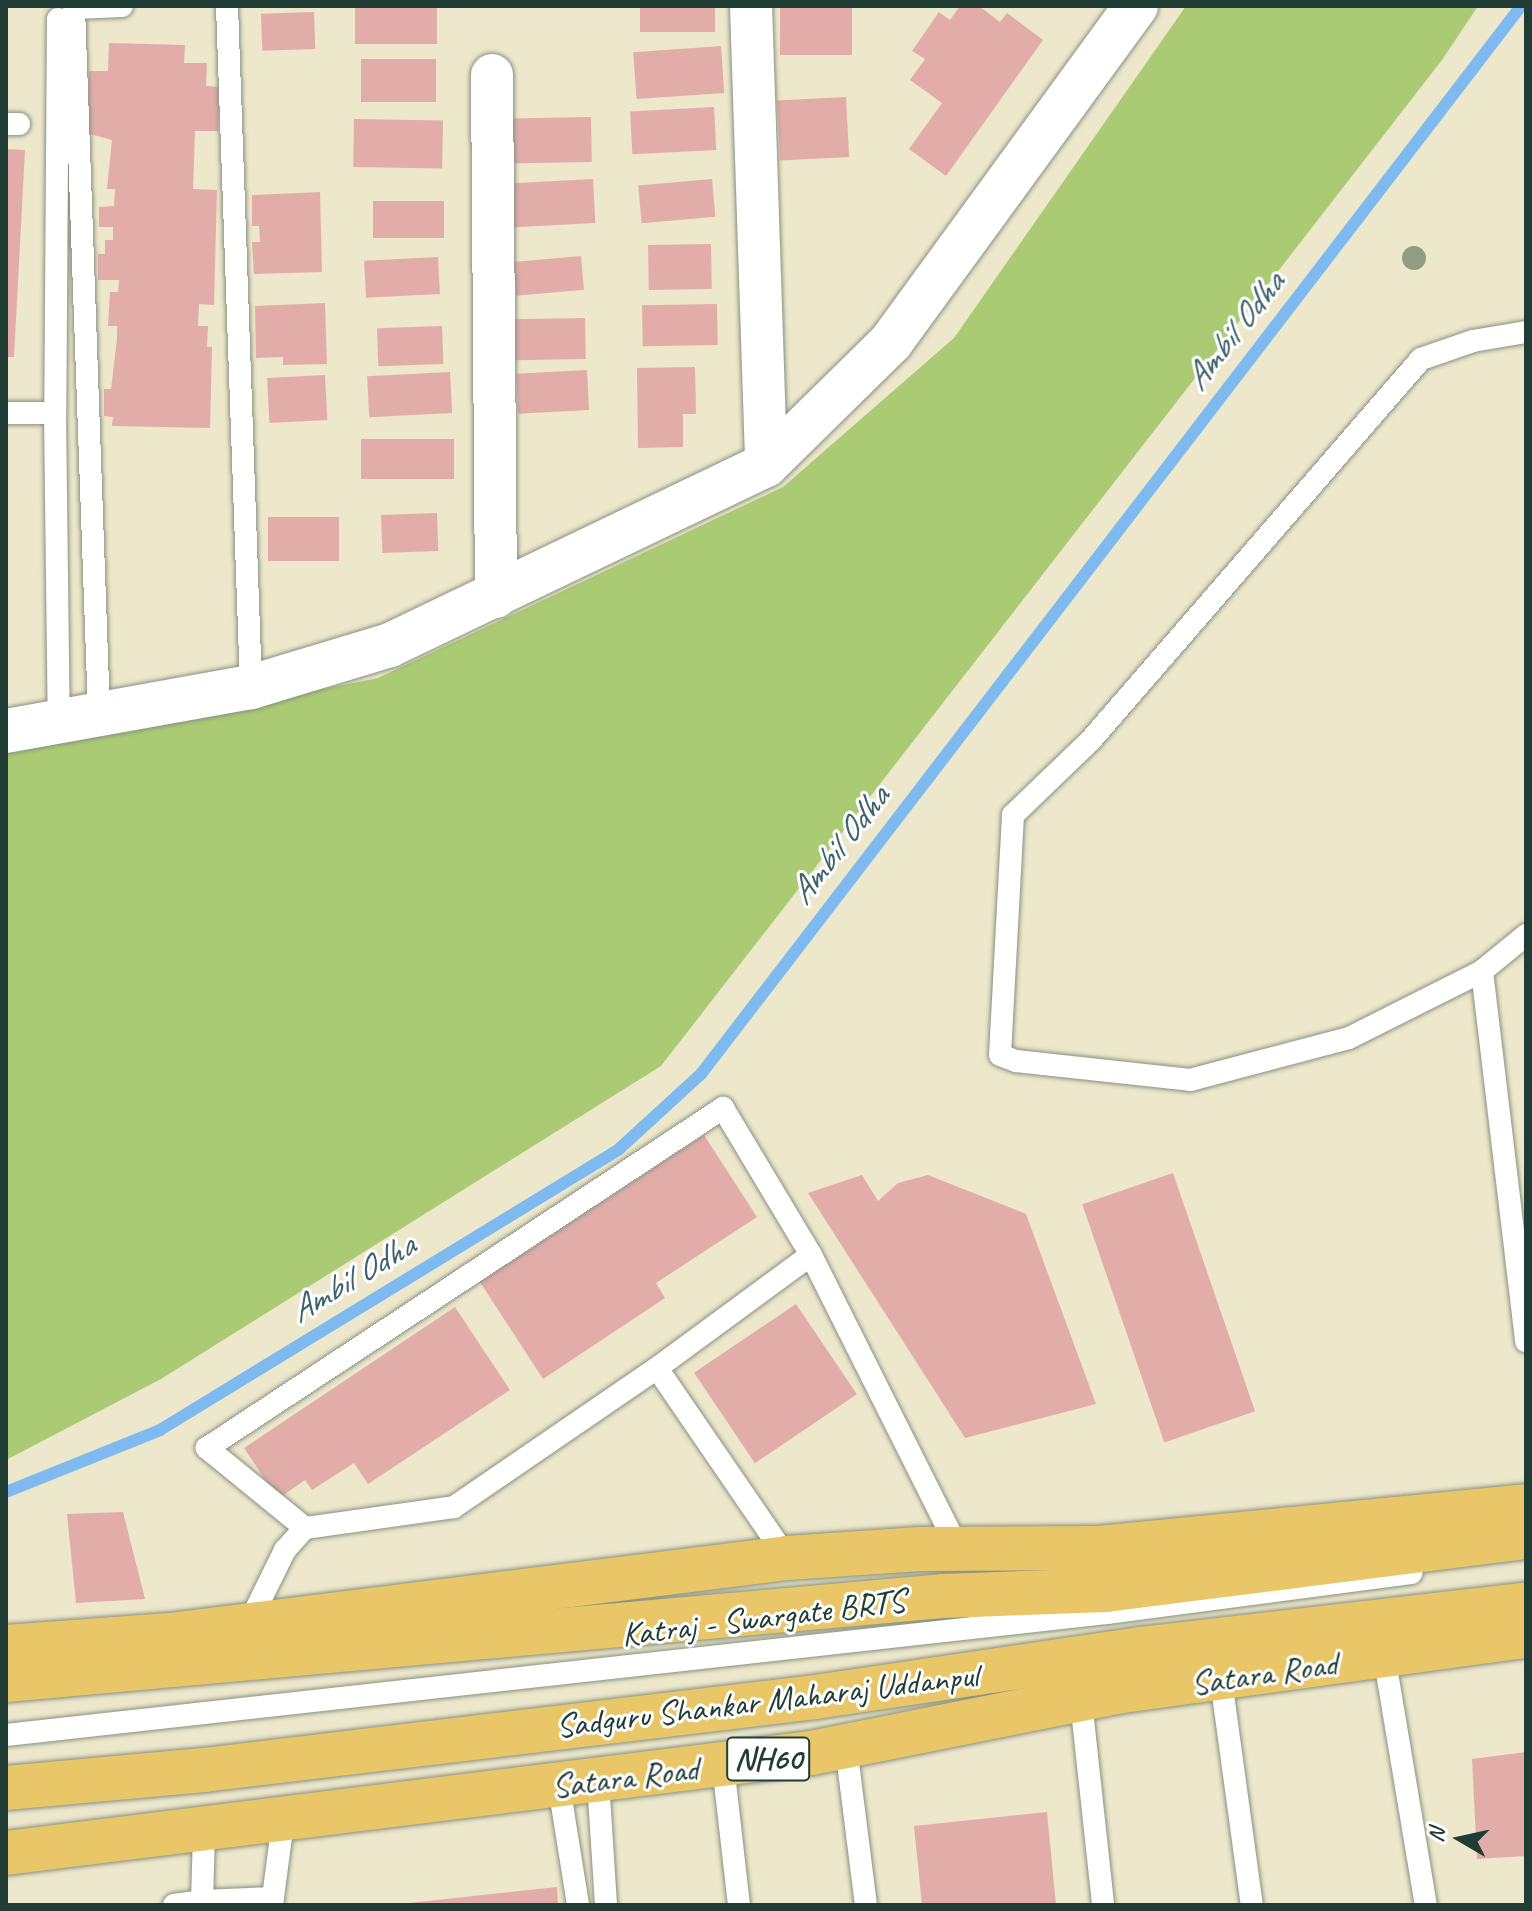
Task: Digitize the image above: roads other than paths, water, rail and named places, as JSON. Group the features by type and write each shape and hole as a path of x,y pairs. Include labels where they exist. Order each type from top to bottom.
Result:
{"highway":[{"path":"6,1647 248,1625 787,1558 958,1549 1099,1548 1526,1506"},
{"path":"6,1680 884,1601 1106,1590 1526,1537"},
{"name":"Sadguru Shankar Maharaj Uddanpul","path":"6,1788 204,1770 752,1704 1140,1649 1526,1604"},
{"name":"Satara Road","path":"6,1853 204,1832 723,1765 846,1747 1081,1701 1526,1636"}],"street":[{"path":"751,6 766,465"},
{"path":"6,731 251,687 390,645 496,597 766,465 891,342 1136,6"},
{"path":"492,75 496,597"}],"lane":[{"path":"79,717 74,8 122,6"},
{"path":"227,6 251,687"},
{"path":"58,19 55,413 79,717"},
{"path":"1526,332 1473,341 1421,359 1091,740 1013,815 1000,1055 1190,1080 1349,1038 1482,971 1526,935"},
{"path":"6,413 55,413"},
{"path":"1482,971 1526,1341"},
{"path":"305,1528 207,1448 723,1108 811,1255 958,1549"},
{"path":"248,1625 285,1550 305,1528 454,1507 657,1368 811,1255"},
{"path":"657,1368 787,1558"},
{"name":"Katraj - Swargate BRTS","path":"6,1735 1108,1613 1526,1558"},
{"path":"1384,1655 1426,1905"},
{"path":"1221,1680 1252,1905"},
{"path":"1081,1701 1103,1905"},
{"path":"846,1747 866,1905"},
{"path":"723,1765 739,1905"},
{"path":"578,1905 579,1784"},
{"path":"579,1784 606,1905"},
{"path":"174,1905 202,1901 272,1901 283,1822"},
{"path":"202,1901 204,1832"}],"waterway":[{"name":"Ambil Odha","path":"6,1492 160,1430 618,1150 701,1074 1521,6"}]}
